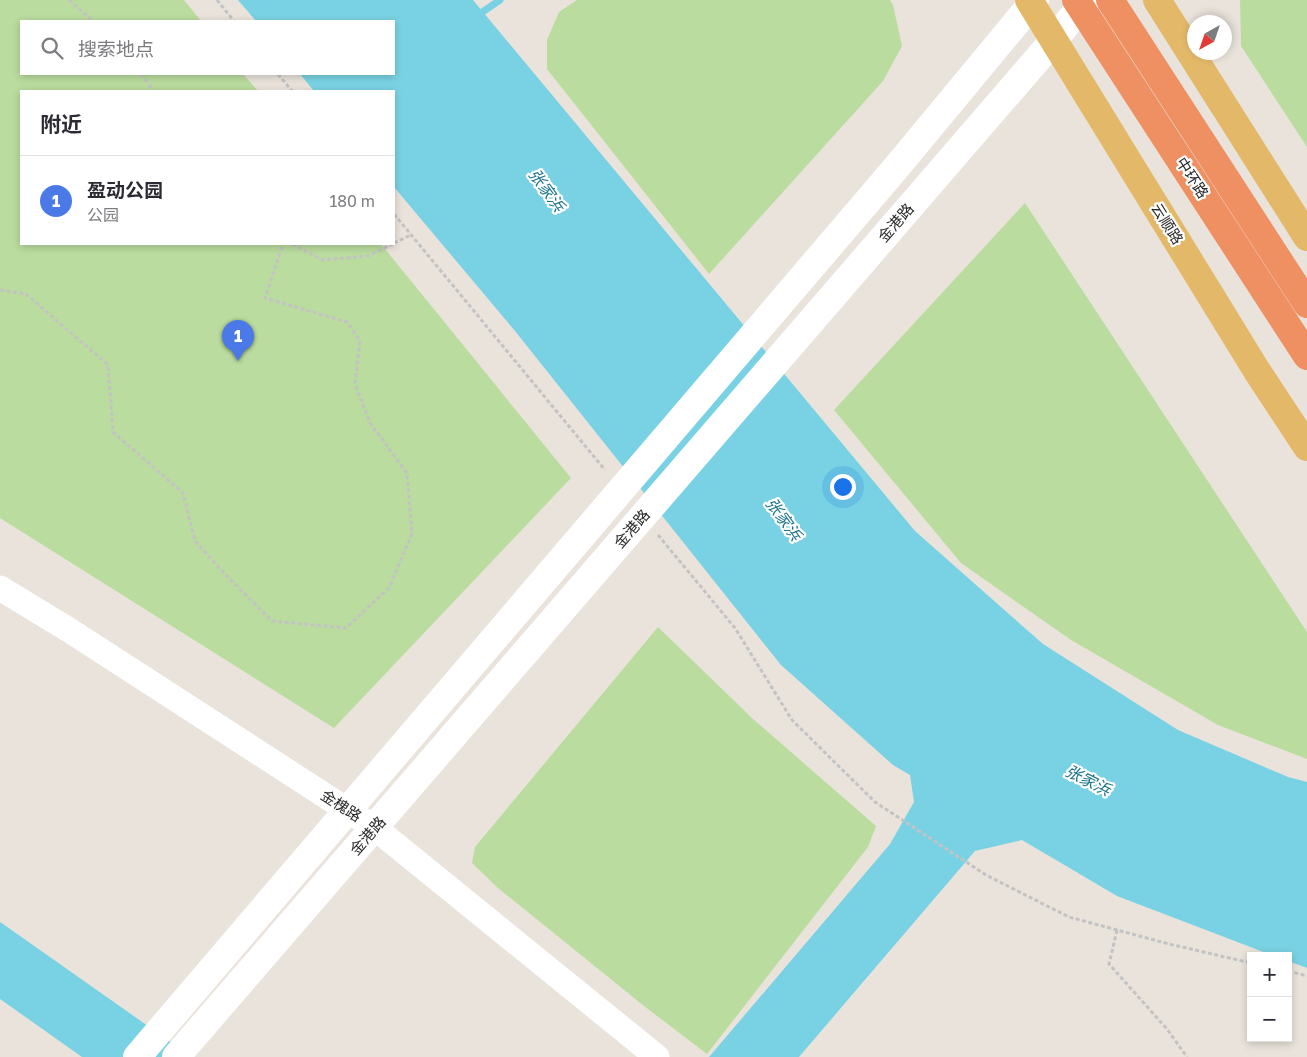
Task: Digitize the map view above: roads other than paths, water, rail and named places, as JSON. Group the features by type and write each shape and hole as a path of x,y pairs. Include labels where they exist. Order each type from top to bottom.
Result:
{"highway":[{"name":"中环路","path":"1076,0 1307,356"},
{"name":"中环路","path":"1110,0 1307,304"}],"main road":[{"path":"1157,0 1307,237"},
{"name":"云顺路","path":"1032,1 1257,371 1307,447"}],"street":[{"name":"金港路","path":"183,1049 1054,40 1086,0"},
{"path":"137,1057 895,169 1032,1"},
{"name":"金槐路","path":"0,588 69,630 375,828 657,1057"}],"water":[{"name":"张家浜","path":"238,0 473,0 915,531 1043,644 1178,730 1288,777 1307,782 1307,968 1292,962 1292,952 1264,952 1117,896 1022,840 975,851 799,1057 709,1057 890,844 914,802 910,775 893,765 781,665 515,331 395,188 395,90 313,90 301,75 395,75 395,20 255,20"},
{"path":"0,922 192,1057 82,1057 0,999"}],"waterway":[{"path":"475,17 500,0"}],"place":[{"name":"盈动公园","path":"238,361"}]}
